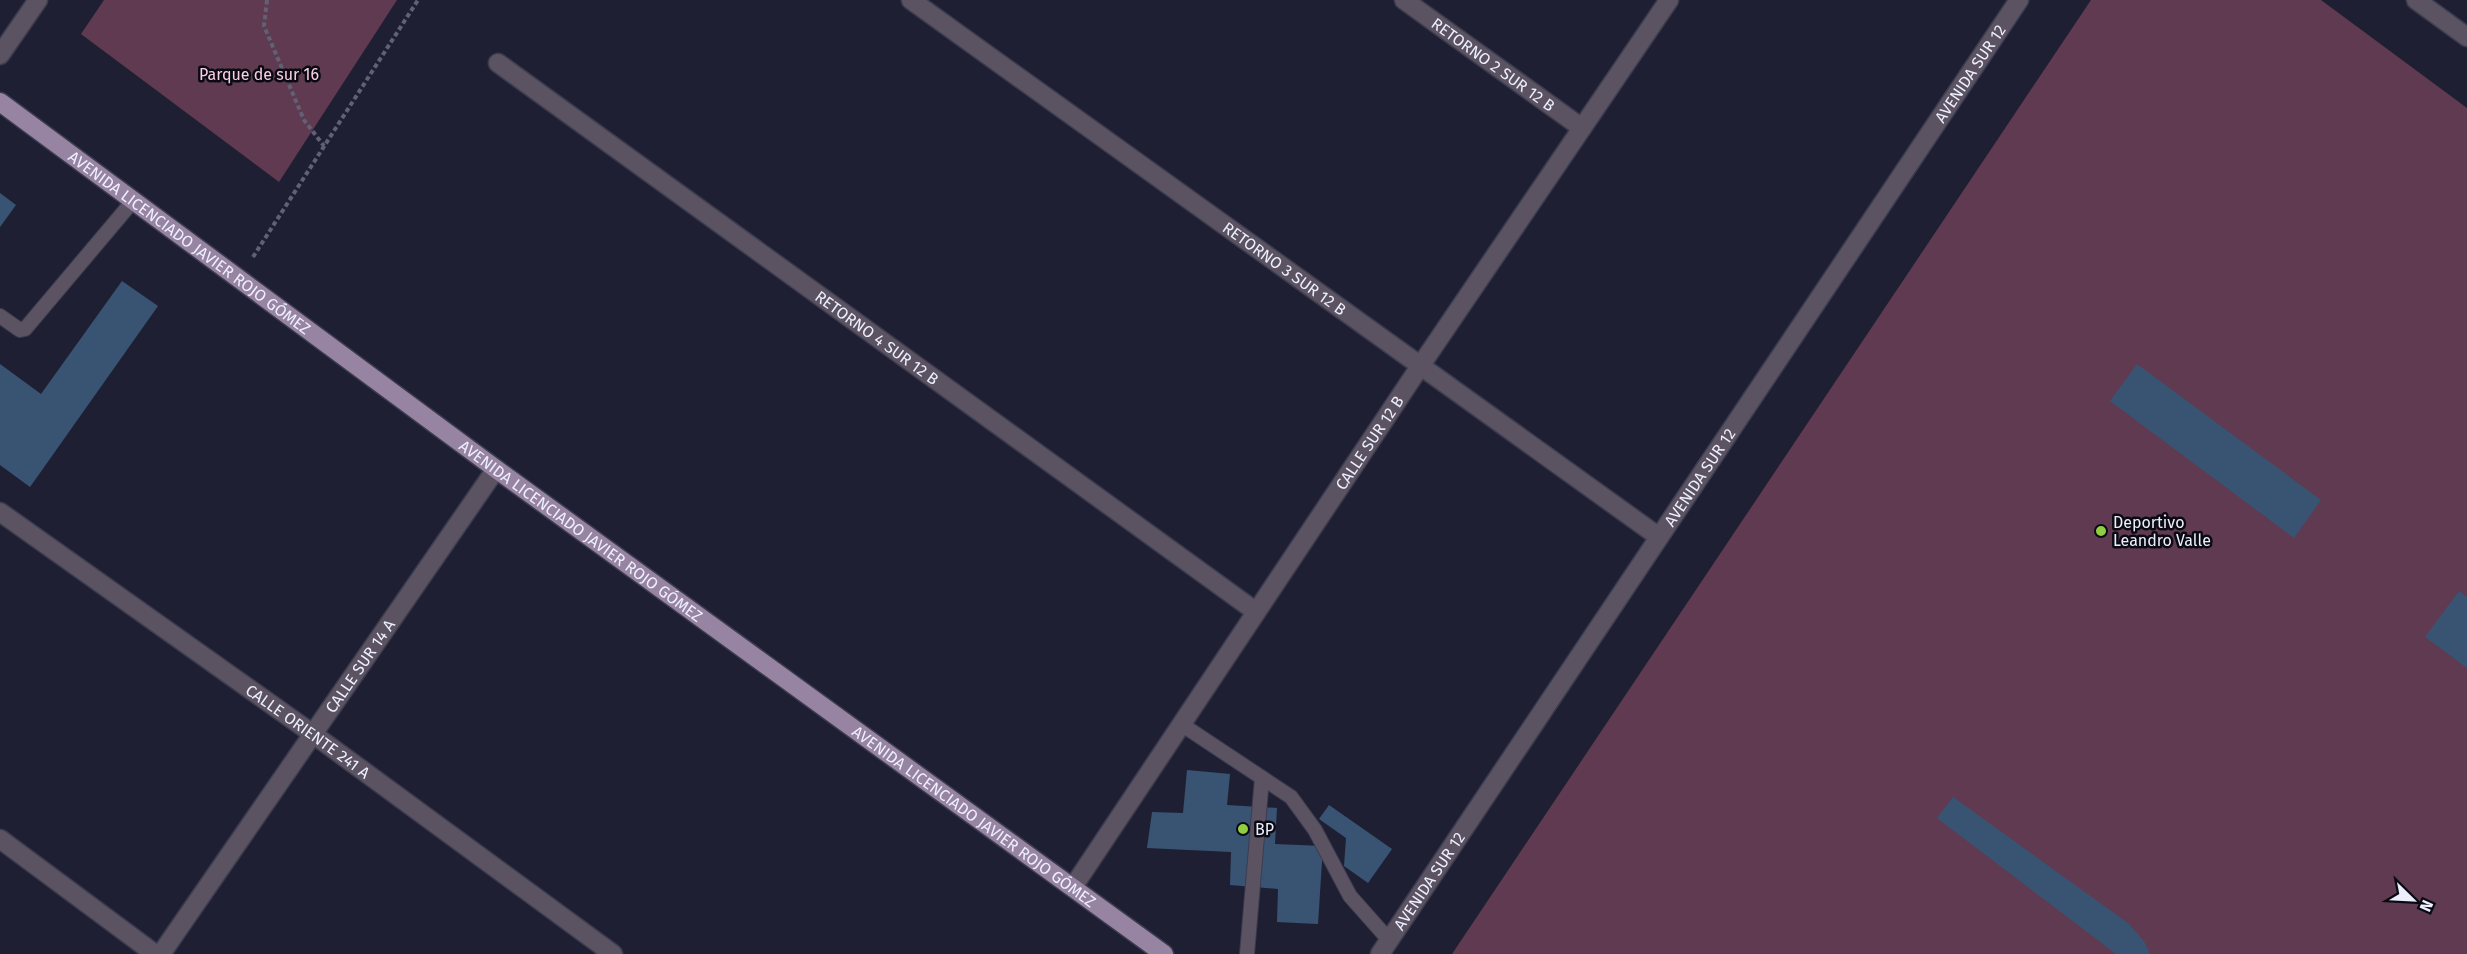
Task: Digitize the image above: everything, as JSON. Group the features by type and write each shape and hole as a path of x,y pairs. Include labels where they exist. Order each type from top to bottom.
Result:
{"main road":[{"name":"AVENIDA LICENCIADO JAVIER ROJO GÓMEZ","path":"0,102 496,469 1164,954"}],"street":[{"path":"0,55 38,0"},
{"name":"RETORNO 3 SUR 12 B","path":"912,0 1659,537"},
{"name":"RETORNO 2 SUR 12 B","path":"1404,0 1582,128"},
{"name":"CALLE SUR 12 B","path":"1073,887 1255,612 1669,0"},
{"name":"AVENIDA SUR 12","path":"1384,947 2019,0"},
{"path":"2416,0 2467,37"},
{"name":"RETORNO 4 SUR 12 B","path":"498,63 1255,612"},
{"name":"CALLE SUR 14 A","path":"161,954 496,469"},
{"name":"CALLE ORIENTE 241 A","path":"0,512 313,734 613,954"},
{"path":"0,839 155,954"}],"lane":[{"path":"0,316 20,330 25,329 133,201"},
{"path":"1181,724 1291,797 1315,830 1350,896 1384,947"},
{"path":"1247,954 1262,778"}],"path":[{"path":"267,0 264,26 304,120 324,146"},
{"path":"240,278 418,0"}],"green space":[{"name":"Parque de sur 16","path":"104,0 397,0 279,182 81,34"},
{"name":"Deportivo Leandro Valle","path":"2091,0 2321,0 2467,108 2467,954 1452,954"}],"building":[{"path":"0,193 16,205 0,227"},
{"path":"122,281 158,306 30,487 0,465 0,364 41,394"},
{"path":"2137,364 2321,500 2294,538 2110,401"},
{"path":"2459,591 2467,597 2467,668 2425,637"},
{"path":"1187,770 1230,774 1227,805 1277,808 1275,844 1323,846 1318,924 1277,922 1278,889 1230,885 1231,852 1147,848 1152,812 1183,813"},
{"path":"1953,797 2128,923 2144,941 2150,954 2116,954 1937,818"},
{"path":"1329,805 1392,849 1368,883 1344,866 1346,838 1319,819"}],"place":[{"name":"Deportivo Leandro Valle","path":"2101,531"},
{"name":"BP","path":"1243,829"}]}
